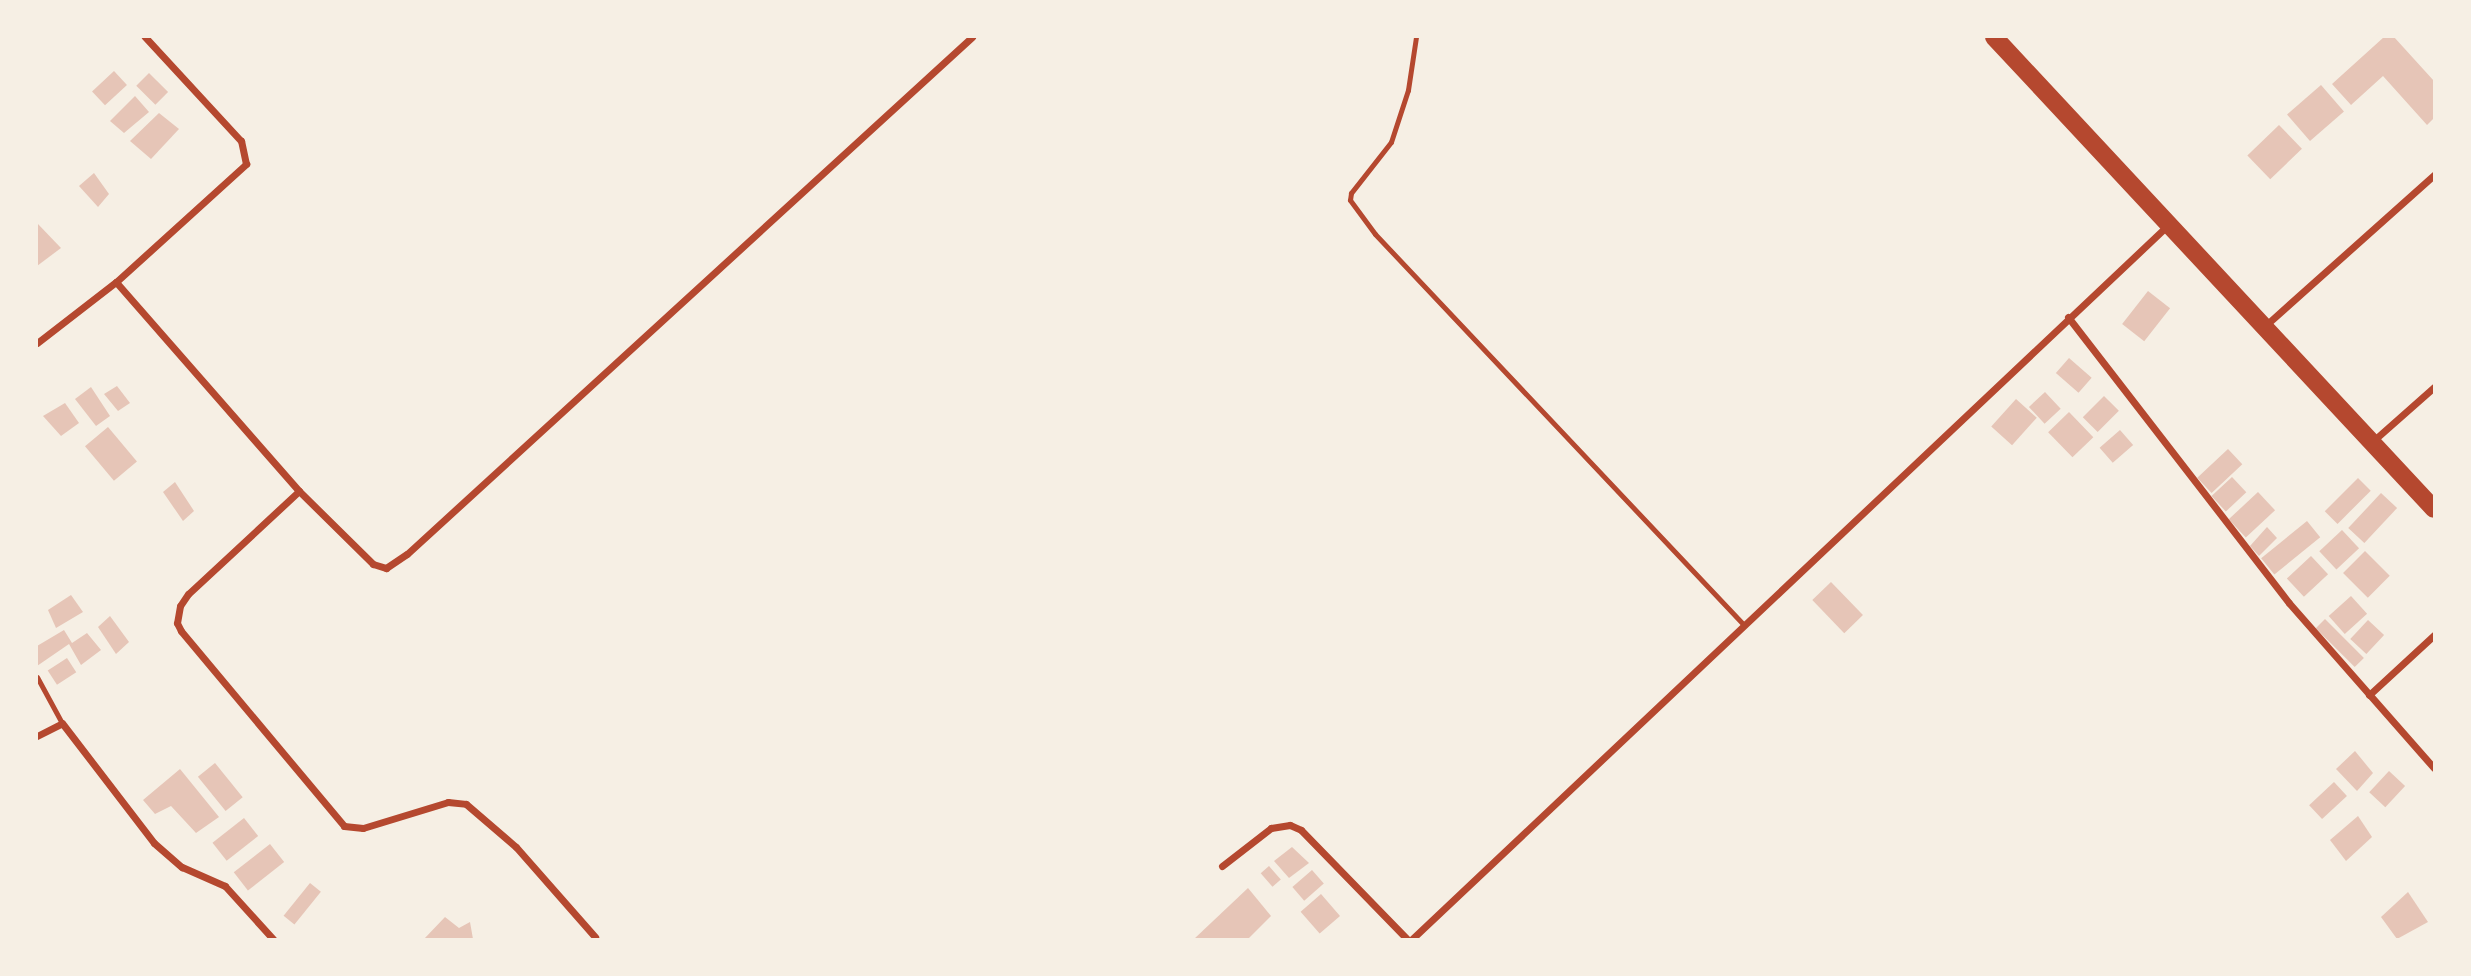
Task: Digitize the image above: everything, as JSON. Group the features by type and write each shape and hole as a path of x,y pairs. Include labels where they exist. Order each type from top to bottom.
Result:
{"main road":[{"path":"1994,37 2168,225 2266,325 2434,509"}],"street":[{"path":"37,343 116,282 246,164 241,141 145,37"},
{"path":"116,282 299,491 373,564 386,568 407,554 972,37"},
{"path":"2266,325 2434,175"},
{"path":"1412,939 2168,225"},
{"path":"2068,317 2280,592 2434,768"},
{"path":"2373,442 2434,387"},
{"path":"299,491 188,594 180,606 177,622 181,631 344,827 363,828 448,802 466,804 516,847 595,938"},
{"path":"2369,695 2434,635"},
{"path":"37,736 62,723 154,843 181,867 225,886 273,939"},
{"path":"1222,866 1272,828 1290,825 1301,830 1406,939"}],"lane":[{"path":"1416,37 1408,90 1391,142 1351,193 1350,200 1375,234 1744,625"},
{"path":"37,677 62,723"}],"building":[{"path":"2384,37 2394,37 2434,81 2434,118 2427,125 2383,76 2351,105 2332,84"},
{"path":"114,71 127,85 105,105 92,91"},
{"path":"149,73 168,92 155,105 136,86"},
{"path":"2321,85 2344,111 2310,141 2287,115"},
{"path":"135,96 149,112 124,133 110,121"},
{"path":"159,113 179,129 151,159 130,141"},
{"path":"2279,125 2302,149 2270,179 2247,156"},
{"path":"94,173 109,194 98,207 79,186"},
{"path":"37,223 61,248 37,266"},
{"path":"2148,291 2170,308 2144,341 2122,324"},
{"path":"2069,358 2092,378 2079,393 2056,373"},
{"path":"117,386 130,403 118,411 104,394"},
{"path":"91,387 110,416 96,426 75,399"},
{"path":"2045,392 2061,409 2045,424 2029,407"},
{"path":"2104,396 2119,411 2098,432 2083,417"},
{"path":"2016,399 2037,418 2012,445 1991,426"},
{"path":"65,403 79,423 61,436 43,416"},
{"path":"2069,412 2093,437 2072,457 2048,432"},
{"path":"108,427 137,461 114,481 85,446"},
{"path":"2120,430 2133,445 2113,463 2100,448"},
{"path":"2228,449 2242,464 2212,493 2197,478"},
{"path":"2232,477 2246,492 2226,511 2212,496"},
{"path":"2358,478 2371,491 2337,524 2325,511"},
{"path":"175,482 194,511 183,521 163,492"},
{"path":"2258,492 2275,510 2246,538 2229,519"},
{"path":"2381,493 2397,508 2364,543 2348,528"},
{"path":"2307,521 2320,537 2274,574 2261,558"},
{"path":"2267,527 2277,538 2259,556 2250,546"},
{"path":"2342,530 2359,548 2336,569 2319,551"},
{"path":"2365,551 2390,576 2368,598 2343,573"},
{"path":"2311,556 2328,574 2304,597 2287,579"},
{"path":"1831,582 1863,615 1844,633 1812,600"},
{"path":"71,595 83,612 56,628 48,610"},
{"path":"2351,596 2367,614 2345,634 2329,616"},
{"path":"110,616 129,642 116,654 98,627"},
{"path":"2325,619 2364,658 2355,667 2316,628"},
{"path":"2368,620 2384,635 2366,654 2350,639"},
{"path":"64,630 72,643 87,633 101,650 81,665 69,644 37,666 37,646"},
{"path":"67,658 76,672 57,685 48,671"},
{"path":"2355,751 2373,773 2357,791 2336,769"},
{"path":"215,763 243,797 226,811 198,777"},
{"path":"180,769 219,817 196,833 171,806 155,814 143,800"},
{"path":"2389,771 2405,786 2385,807 2369,792"},
{"path":"2334,782 2347,796 2322,819 2309,805"},
{"path":"2358,816 2372,837 2346,861 2330,840"},
{"path":"244,818 258,836 227,861 212,843"},
{"path":"270,844 284,862 248,890 234,872"},
{"path":"1292,847 1309,863 1289,878 1274,861"},
{"path":"1269,866 1281,880 1273,887 1261,873"},
{"path":"1312,870 1324,884 1304,901 1292,887"},
{"path":"310,883 321,892 294,924 284,916"},
{"path":"1248,888 1271,916 1248,939 1194,939"},
{"path":"2408,892 2428,922 2397,939 2381,917"},
{"path":"1321,894 1340,916 1320,934 1301,912"},
{"path":"445,917 459,928 470,922 473,939 424,939"}]}
